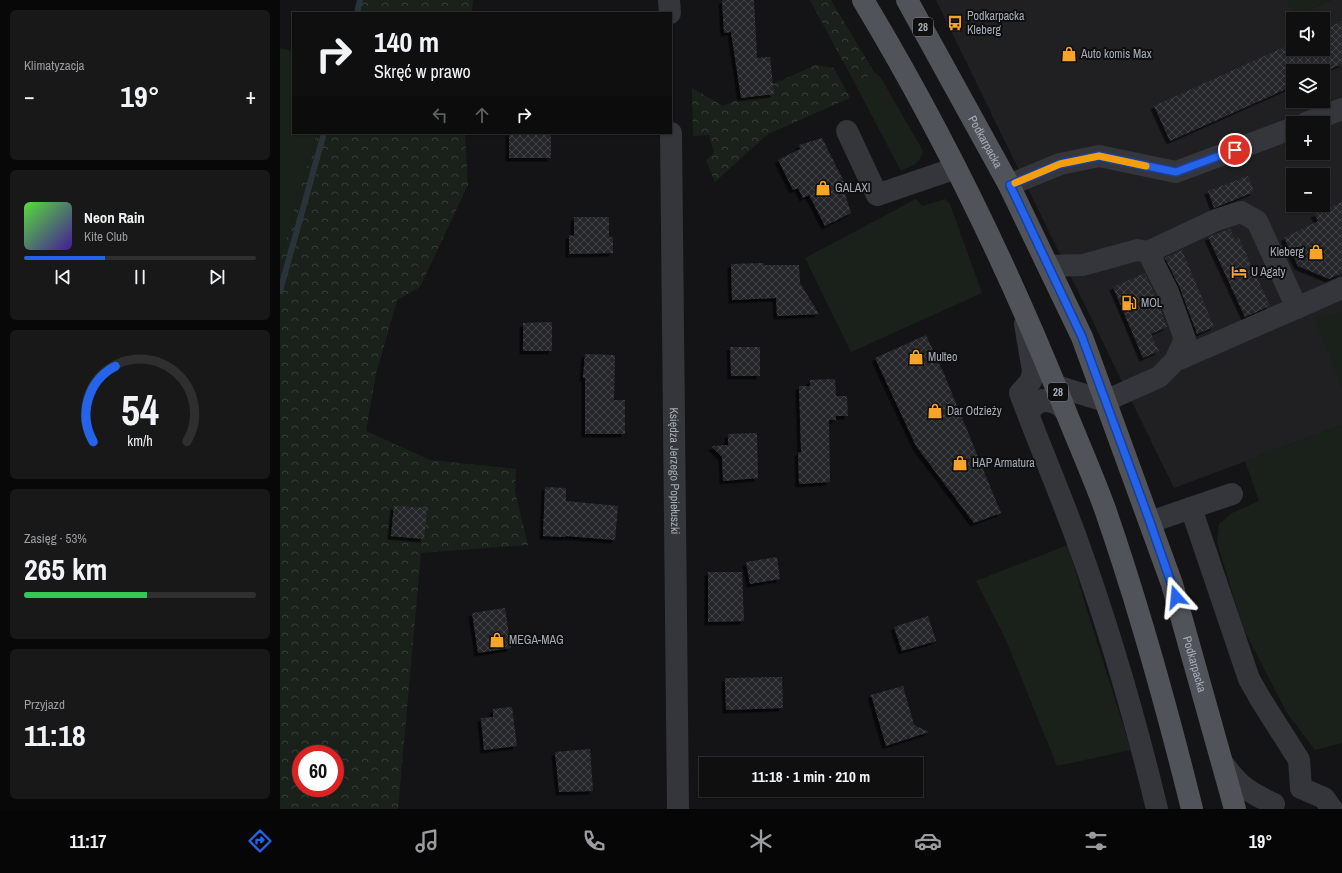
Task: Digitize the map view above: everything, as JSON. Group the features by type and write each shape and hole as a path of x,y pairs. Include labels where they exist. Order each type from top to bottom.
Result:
{"main road":[{"name":"28","path":"863,0 895,54 956,168 1004,266 1056,386 1109,523 1163,692 1192,809"},
{"name":"Podkarpacka","path":"907,0 1010,185 1082,337 1174,592 1235,809"}],"street":[{"path":"670,0 670,12"},
{"path":"1324,116 1342,109"},
{"path":"847,131 877,195 956,168"},
{"path":"1010,185 1060,164 1099,156 1176,172 1286,131"},
{"name":"Księdza Jerzego Popiełuszki","path":"671,134 678,809"},
{"path":"1049,266 1083,265 1137,250 1148,252 1216,220 1241,212 1257,221 1297,308"},
{"path":"1056,386 1105,401 1160,377 1175,360 1185,339 1168,292 1148,252"},
{"path":"1175,360 1342,288"},
{"path":"1022,306 1033,371 1031,380 1020,393 1057,486 1101,609 1140,739 1157,809"},
{"path":"1029,416 1031,408 1042,400 1056,403 1065,410"},
{"path":"1150,522 1232,494"},
{"path":"1191,508 1249,679 1299,760 1301,788"},
{"path":"1222,762 1233,778 1247,791 1272,807 1301,788"},
{"path":"1301,788 1324,798 1332,809"}],"shaded area":[{"path":"936,0 1287,0 1293,12 1286,12 1286,56 1330,56 1330,12 1306,12 1331,0 1342,0 1342,425 1174,488"}],"green space":[{"path":"360,0 473,0 472,12 357,12"},
{"path":"810,0 831,0 874,72 866,78 852,78"},
{"path":"1287,0 1331,0 1305,12 1292,12"},
{"path":"280,48 292,51 292,134 317,134 280,257"},
{"path":"816,65 834,68 850,98 768,134 715,182 706,160 714,153 709,135 693,136 692,88 723,106"},
{"path":"874,72 881,78 923,151 918,162 901,171 852,78 866,78"},
{"path":"317,134 465,134 468,185 420,287 397,300 376,374 366,431 430,460 516,469 515,491 528,545 421,553 398,809 280,809 280,257"},
{"path":"916,199 922,206 945,199 950,204 982,293 851,352 805,258"},
{"path":"1342,312 1342,388 1314,318"},
{"path":"1342,425 1342,743 1315,750 1287,713 1243,628 1217,542 1219,524 1232,513 1259,501 1245,461"},
{"path":"1068,545 1131,750 1057,766 1006,640 976,581"}],"building":[{"path":"722,0 754,0 757,58 770,57 774,94 741,98 731,32 724,33"},
{"path":"1342,21 1342,64 1330,69 1330,64 1286,64 1286,89 1170,141 1154,106 1286,46 1286,56 1330,56 1330,27"},
{"path":"509,134 551,134 551,158 509,158"},
{"path":"822,138 849,192 845,194 851,213 825,226 809,195 803,198 798,188 793,190 778,160 800,149 799,145"},
{"path":"1248,176 1254,192 1214,208 1208,191"},
{"name":"Kleberg","path":"1342,202 1342,273 1329,279 1298,266 1284,238 1318,221 1314,214 1319,212 1330,212 1330,207"},
{"path":"574,217 609,217 609,237 613,237 613,253 569,254 569,235 574,236"},
{"name":"U Agaty","path":"1230,229 1235,240 1239,238 1270,306 1245,317 1208,237"},
{"path":"1182,250 1214,327 1197,334 1180,288 1165,258"},
{"path":"764,263 764,265 799,265 800,283 819,314 777,316 776,298 732,300 731,264"},
{"path":"1145,273 1167,327 1151,334 1159,351 1143,358 1113,287"},
{"path":"552,322 552,351 523,351 523,323"},
{"path":"926,335 944,374 1001,513 974,523 916,446 875,358"},
{"path":"730,347 760,347 760,376 731,376"},
{"path":"585,354 615,355 614,400 625,400 625,434 585,434 585,378 583,378"},
{"path":"835,379 836,396 847,396 848,416 836,416 836,420 829,420 830,482 799,484 798,452 801,452 799,386 810,386 810,380"},
{"path":"757,433 758,478 723,481 722,457 711,446 728,445 728,434"},
{"path":"545,487 566,488 566,501 618,506 615,540 566,536 543,536"},
{"path":"394,506 427,508 424,539 391,536"},
{"path":"777,557 780,579 750,584 746,562"},
{"path":"708,572 742,572 744,621 708,622"},
{"path":"505,608 511,648 478,653 472,613"},
{"path":"928,616 936,641 902,651 894,627"},
{"path":"782,677 783,708 726,710 725,678"},
{"path":"903,686 914,725 929,732 886,746 871,695"},
{"path":"512,707 517,746 484,750 481,718 493,717 493,709"},
{"path":"590,749 593,791 559,792 555,752"}],"waterway":[{"path":"357,12 360,0"},
{"path":"280,291 324,134"}],"slow traffic":[{"path":"1015,183 1060,164 1099,156 1146,166"}],"place":[{"name":"Podkarpacka Kleberg","path":"955,23"},
{"name":"Auto komis Max","path":"1069,54"},
{"name":"GALAXI","path":"823,188"},
{"name":"Kleberg","path":"1316,252"},
{"name":"U Agaty","path":"1239,272"},
{"name":"MOL","path":"1129,303"},
{"name":"Multeo","path":"916,357"},
{"name":"Dar Odzieży","path":"935,411"},
{"name":"HAP Armatura","path":"960,463"},
{"name":"MEGA-MAG","path":"497,640"}],"route":[{"path":"1176,597 1082,337 1010,185 1060,164 1099,156 1176,172 1235,150"}]}
